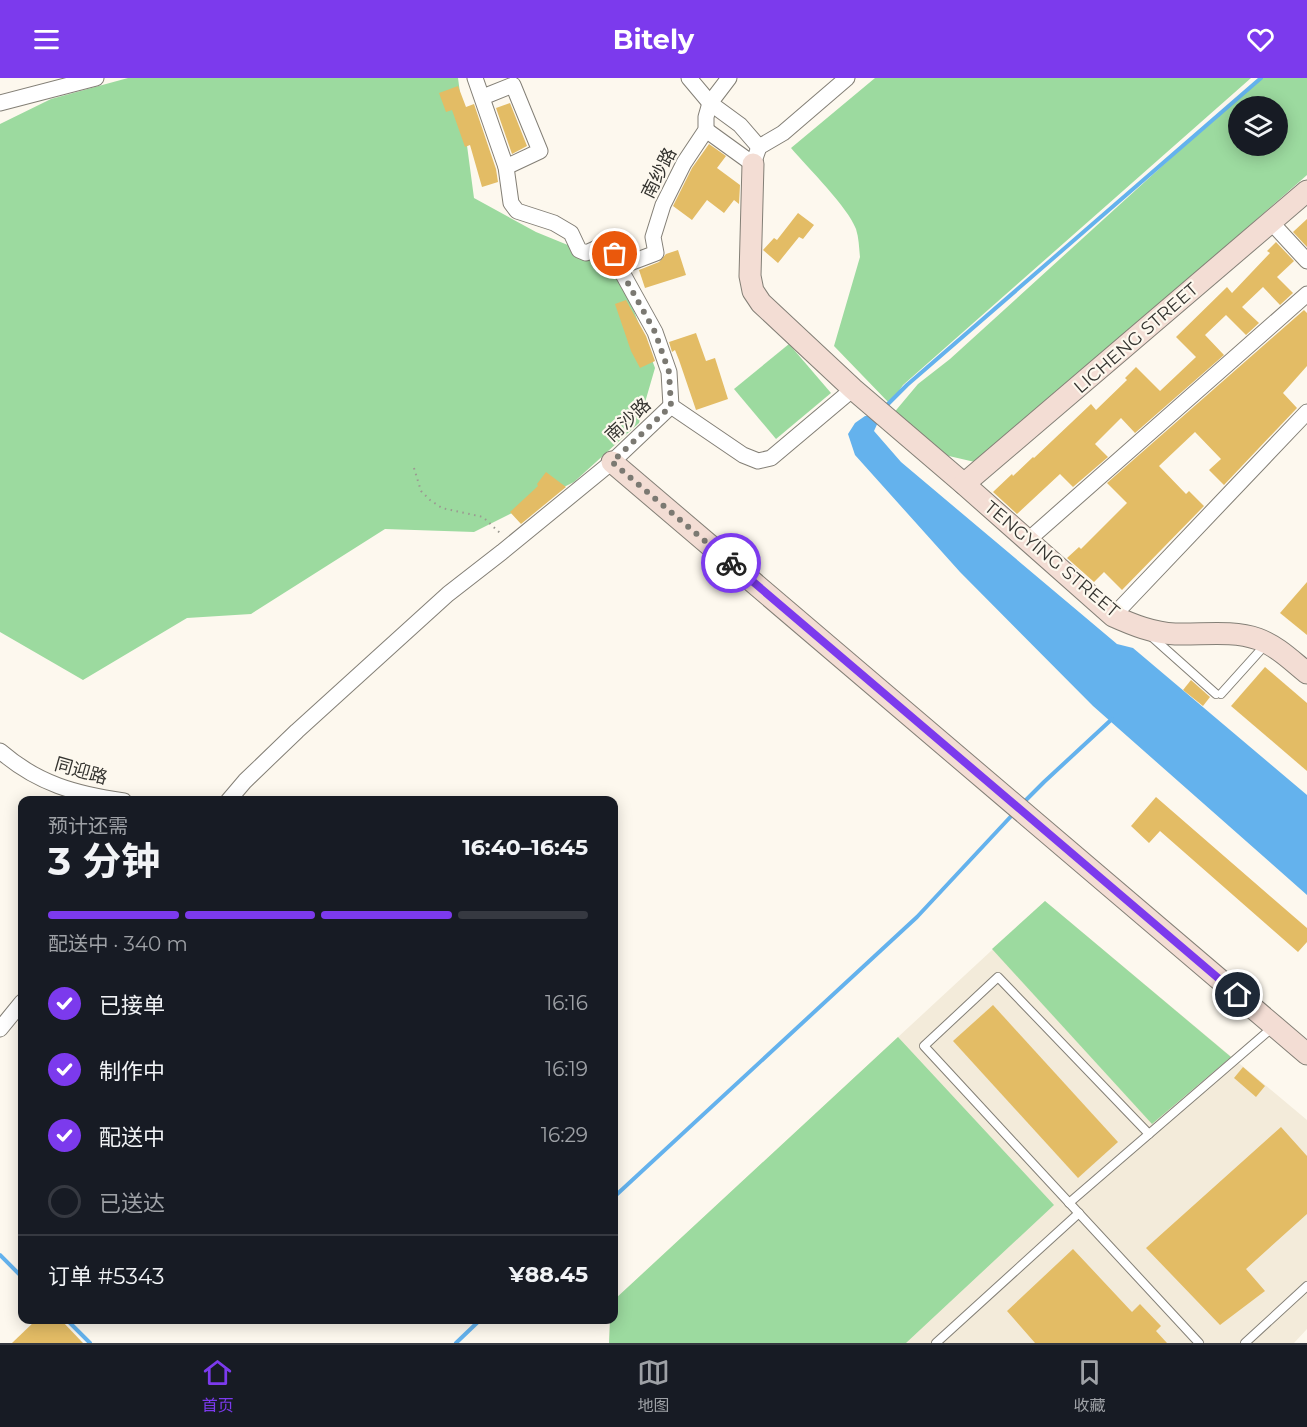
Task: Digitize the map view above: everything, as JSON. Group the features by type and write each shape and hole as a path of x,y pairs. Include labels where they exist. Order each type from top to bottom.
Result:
{"street":[{"path":"0,103 96,78"},
{"path":"475,78 506,167 511,202 517,211 554,223 571,233 579,250 586,253 597,248 608,248 615,254 619,267 655,332 669,372 671,406 743,455 758,461 771,458 853,389"},
{"path":"689,78 710,103 740,125 756,156"},
{"path":"710,103 729,78"},
{"path":"756,156 847,78"},
{"path":"483,97 513,85 540,151 506,167"},
{"name":"南纱路","path":"619,267 656,253 653,237 663,205 684,163 706,130 706,117 710,103"},
{"path":"706,130 756,156"},
{"name":"TENGYING STREET","path":"756,156 750,276 753,291 761,303 853,389 1113,616 1142,628 1172,634 1236,634 1257,639 1277,648 1307,673"},
{"name":"LICHENG STREET","path":"964,484 1307,191"},
{"path":"1271,222 1307,261"},
{"path":"1027,541 1307,294"},
{"name":"南沙路","path":"233,796 282,746 448,594 612,462 671,406"},
{"path":"1113,616 1307,412"},
{"path":"612,462 1307,1054"},
{"name":"同迎路","path":"0,751 47,783 97,796"},
{"path":"0,1029 18,1007"}],"lane":[{"path":"1142,628 1219,694 1267,643"},
{"path":"1149,1134 998,977 924,1046 1199,1343"},
{"path":"1069,1203 1274,1026"},
{"path":"936,1343 1078,1213"},
{"path":"1245,1343 1307,1286"}],"path":[{"path":"414,468 421,491 430,500 442,508 483,517 512,544"}],"shaded area":[{"path":"1045,901 1307,1120 1307,1329 1294,1343 609,1343 610,1324 618,1324 618,1296"}],"green space":[{"path":"128,78 458,78 474,198 536,232 602,259 627,292 655,368 639,423 574,482 474,532 385,529 251,614 187,618 83,680 0,632 0,124 51,99"},
{"path":"875,78 1251,78 903,385 890,404 834,346 860,257 856,229 845,210 791,148"},
{"path":"1259,78 1307,78 1307,175 979,463 936,453 892,415 918,384 950,359 1228,106 1228,156 1288,156 1288,96 1239,96"},
{"path":"789,344 831,393 776,439 734,389"},
{"path":"1045,901 1231,1057 1152,1124 992,949"},
{"path":"898,1037 1054,1205 906,1343 609,1343 610,1324 618,1324 618,1296"}],"water":[{"path":"865,416 874,416 879,420 874,431 901,462 1117,644 1133,648 1307,795 1307,895 1093,706 960,572 855,455 848,434 855,423"}],"building":[{"path":"458,86 466,107 474,104 496,169 498,182 482,187 470,145 465,147 452,110 446,112 439,93"},
{"path":"510,103 527,146 512,154 496,108"},
{"path":"709,144 726,156 717,168 740,185 739,204 734,200 724,213 707,200 692,220 673,206 692,168"},
{"path":"798,213 814,225 803,239 799,237 778,263 763,250 774,238 777,240"},
{"path":"1307,219 1307,247 1293,232"},
{"path":"1276,242 1294,261 1277,277 1293,293 1280,305 1263,287 1242,307 1259,323 1246,335 1226,315 1205,335 1224,355 1135,433 1121,418 1095,444 1108,457 1073,487 1060,474 1017,514 993,492 1034,458 1091,404 1096,410 1127,380 1125,378 1136,367 1160,391 1196,357 1176,337 1227,287 1232,293 1270,253 1267,251"},
{"path":"678,250 686,275 645,288 639,270 659,262 666,254"},
{"path":"626,300 646,336 655,361 640,368 631,351 615,304"},
{"path":"1304,310 1307,313 1307,366 1283,393 1297,408 1224,485 1209,470 1221,459 1195,432 1159,466 1186,494 1189,491 1204,506 1122,590 1104,572 1094,582 1067,558 1079,547 1081,549 1127,503 1107,483"},
{"path":"696,333 706,361 715,358 728,399 696,410 679,360 675,350 672,352 669,342"},
{"path":"546,472 566,487 521,524 510,512 538,486 537,484"},
{"path":"1307,582 1307,635 1280,613"},
{"path":"1265,667 1307,703 1307,771 1231,706"},
{"path":"1191,680 1210,697 1203,706 1183,690"},
{"path":"1156,797 1307,928 1307,942 1298,952 1160,831 1149,843 1131,826"},
{"path":"993,1005 1118,1142 1078,1178 953,1041"},
{"path":"1243,1067 1265,1086 1256,1097 1234,1078"},
{"path":"1281,1127 1307,1156 1307,1214 1246,1269 1265,1291 1220,1325 1146,1248"},
{"path":"1073,1249 1132,1312 1140,1304 1161,1326 1156,1331 1167,1343 1035,1343 1007,1311"},
{"path":"32,1324 65,1324 83,1343 12,1343"}],"waterway":[{"path":"885,407 907,385 1261,78"},
{"path":"1024,802 1112,719"},
{"path":"618,1193 917,917 1015,812"},
{"path":"0,1255 18,1273"},
{"path":"71,1324 90,1343"},
{"path":"456,1343 476,1324"}],"way so far":[{"path":"615,254 619,267 655,332 669,372 671,406 612,462 731,563"}],"route":[{"path":"731,563 1238,995"}]}
